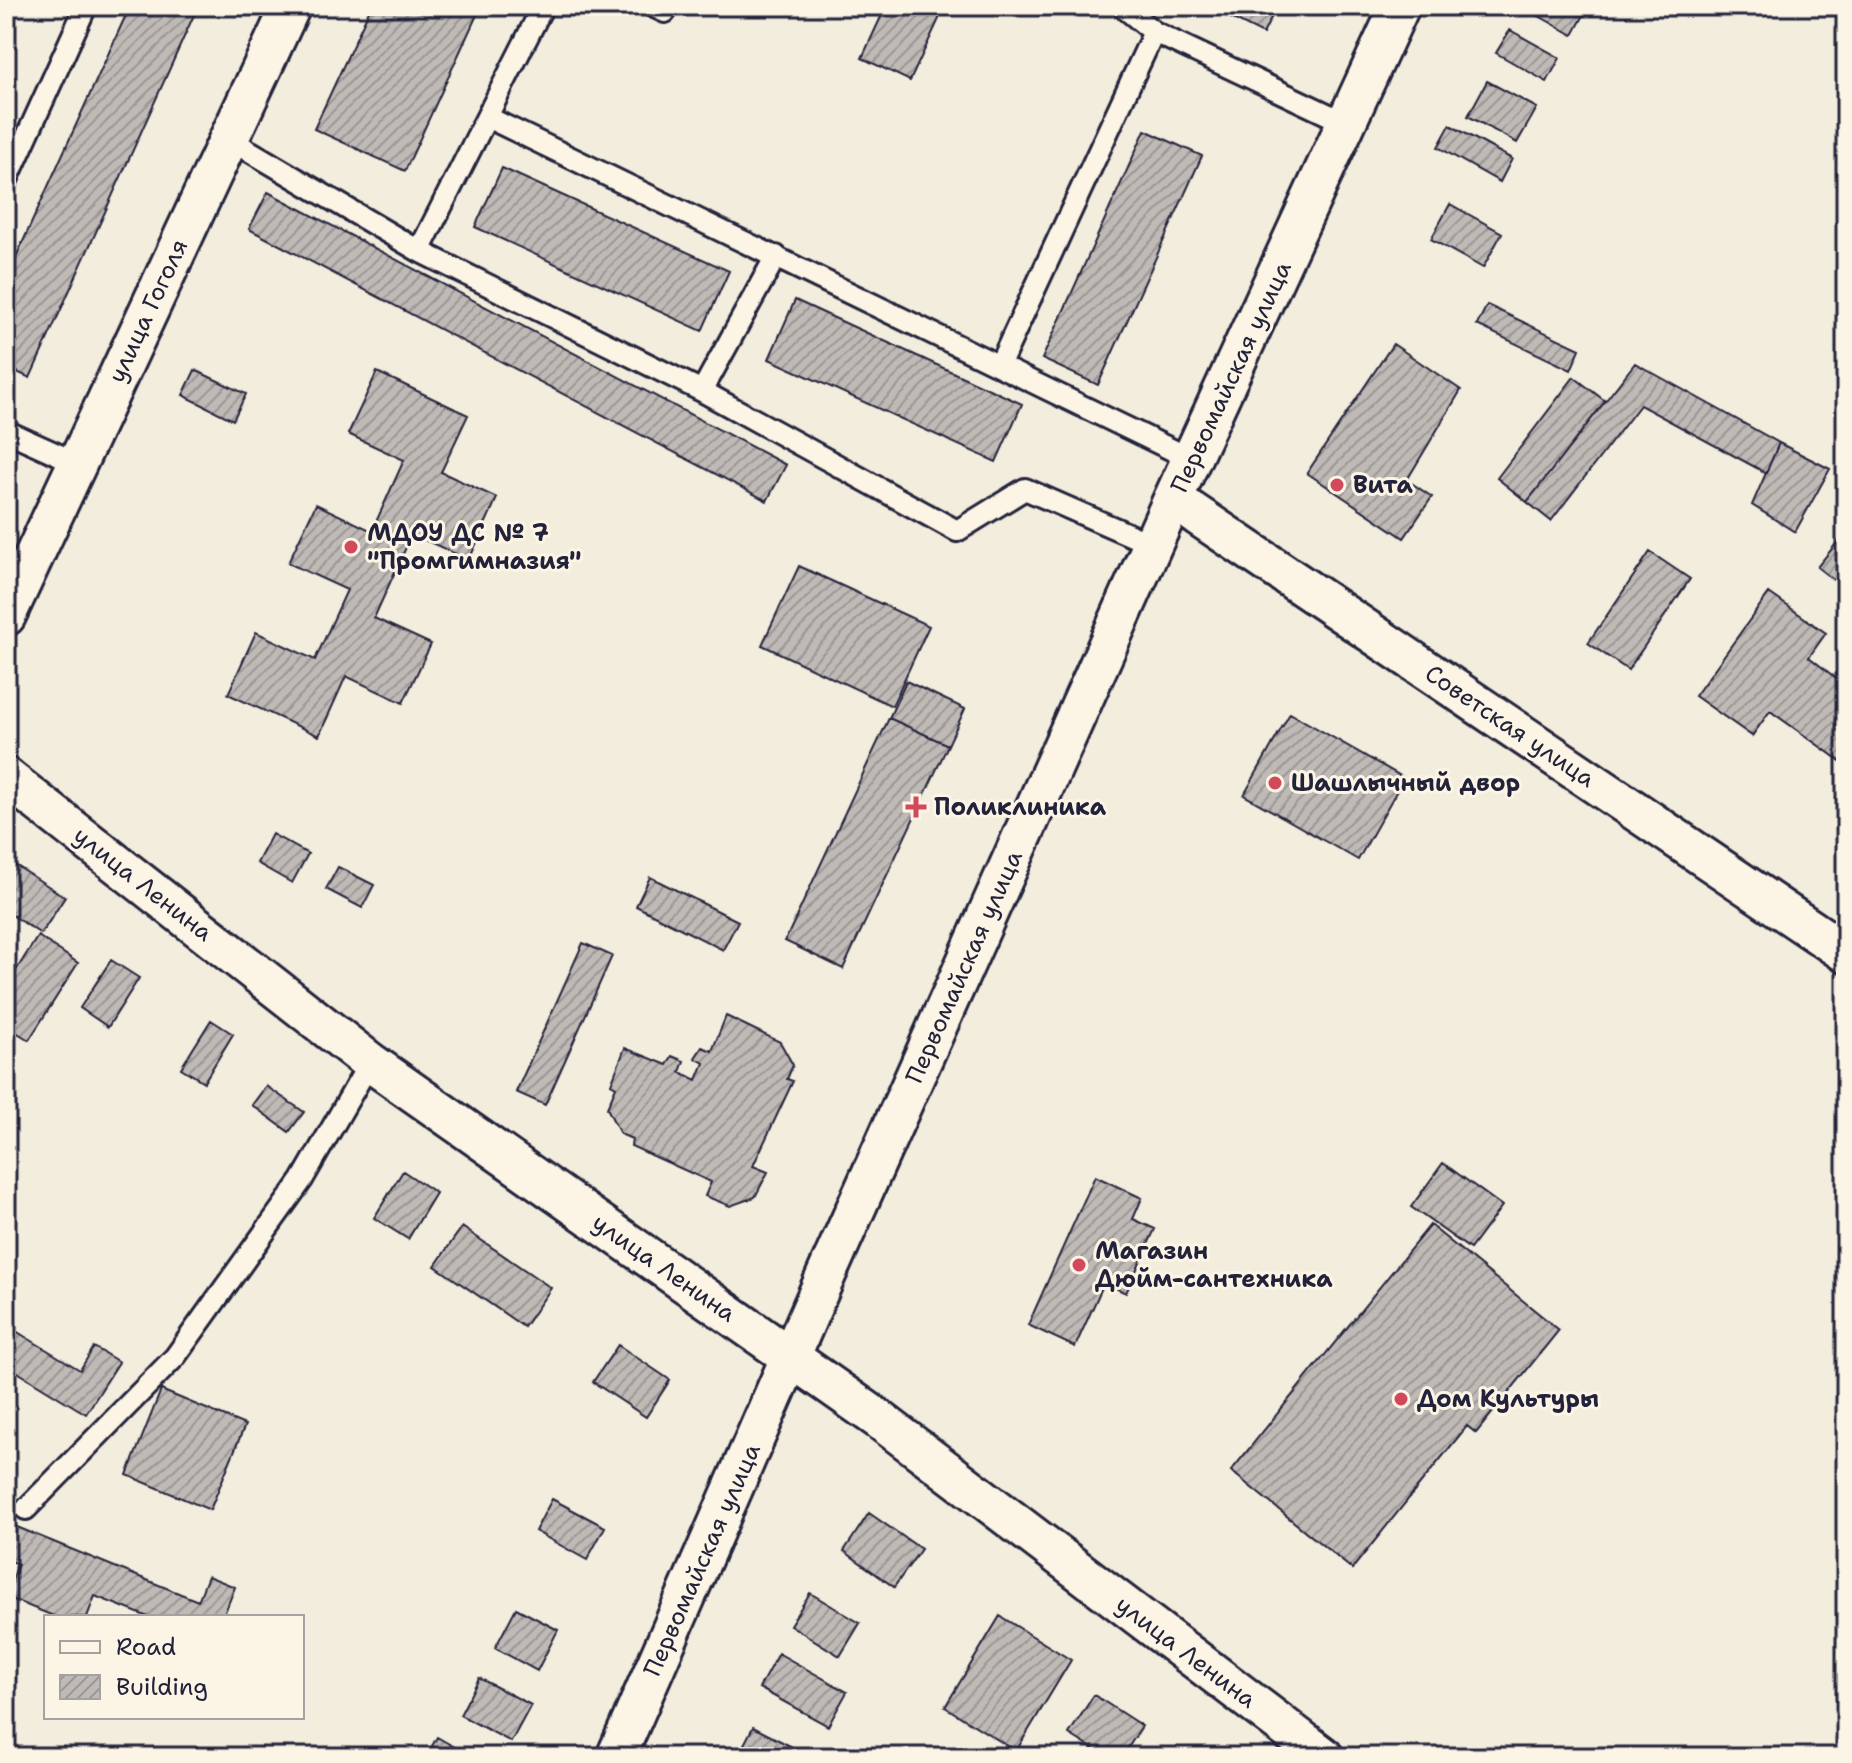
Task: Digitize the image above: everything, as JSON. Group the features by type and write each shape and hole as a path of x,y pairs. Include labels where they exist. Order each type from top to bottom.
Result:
{"street":[{"name":"улица Гоголя","path":"6,616 291,6"},
{"name":"Первомайская улица","path":"616,1757 1173,499 1400,6"},
{"name":"Советская улица","path":"1173,499 1846,953"},
{"name":"улица Ленина","path":"6,777 370,1062 791,1356 1324,1757"}],"lane":[{"path":"6,182 86,6"},
{"path":"419,251 543,6"},
{"path":"652,6 665,12 668,6"},
{"path":"1122,6 1154,32 1348,124"},
{"path":"1000,364 1154,32"},
{"path":"487,117 1193,460"},
{"path":"229,139 419,251 702,391 957,531 1025,489 1153,545"},
{"path":"702,391 776,256"},
{"path":"6,431 77,463"},
{"path":"26,1509 175,1357 302,1180 370,1062"}],"building":[{"path":"130,6 198,6 30,378 6,367 6,279"},
{"path":"371,6 481,6 405,171 314,129"},
{"path":"886,6 945,6 910,81 862,58"},
{"path":"1207,6 1277,6 1263,34"},
{"path":"1521,6 1589,6 1573,35"},
{"path":"1510,30 1560,58 1547,82 1496,53"},
{"path":"1487,81 1537,108 1517,143 1468,116"},
{"path":"1450,125 1512,159 1500,182 1438,147"},
{"path":"1145,130 1202,156 1098,385 1042,359"},
{"path":"502,168 729,271 702,331 475,227"},
{"path":"268,192 786,465 767,501 249,229"},
{"path":"1450,204 1502,233 1483,268 1431,239"},
{"path":"795,300 1022,404 996,462 769,359"},
{"path":"1487,305 1580,349 1571,370 1477,325"},
{"path":"1393,344 1461,390 1407,480 1432,497 1404,538 1307,473"},
{"path":"1635,363 1779,443 1766,473 1640,405 1551,521 1527,502"},
{"path":"195,370 246,394 233,420 183,395"},
{"name":"МДОУ ДС № 7 \"Промгимназия\"","path":"377,372 468,415 441,472 497,498 469,560 412,534 374,618 431,644 403,703 346,676 319,736 228,694 256,632 315,660 347,590 288,563 316,504 372,531 404,460 348,434"},
{"path":"1574,377 1605,401 1527,502 1497,478"},
{"path":"1779,443 1830,469 1795,532 1752,505"},
{"path":"1846,534 1846,590 1817,567"},
{"path":"1650,552 1690,579 1628,670 1588,643"},
{"path":"799,566 929,626 892,706 762,645"},
{"path":"1769,593 1826,633 1809,657 1846,686 1846,765 1770,711 1752,736 1695,696"},
{"path":"906,681 965,709 948,745 889,718"},
{"path":"1290,713 1404,778 1358,860 1244,795"},
{"path":"889,718 948,745 843,969 785,941"},
{"path":"272,834 308,854 292,883 257,863"},
{"path":"6,859 65,897 41,934 6,911"},
{"path":"338,867 374,885 362,908 326,889"},
{"path":"650,877 738,921 723,950 636,906"},
{"path":"38,936 78,963 29,1040 6,1026 6,986"},
{"path":"583,943 612,956 545,1105 516,1092"},
{"path":"111,960 139,978 108,1027 80,1008"},
{"path":"726,1016 780,1042 793,1065 787,1079 793,1081 753,1166 768,1172 755,1197 730,1206 705,1196 711,1182 631,1146 632,1139 620,1134 607,1108 616,1087 611,1084 625,1048 667,1065 672,1056 684,1061 680,1072 697,1080 704,1063 695,1058 702,1047 712,1051"},
{"path":"211,1020 233,1034 204,1082 181,1068"},
{"path":"266,1086 304,1112 289,1132 252,1105"},
{"path":"1443,1163 1502,1206 1470,1249 1411,1207"},
{"path":"403,1171 436,1193 408,1239 374,1218"},
{"path":"1095,1176 1142,1198 1133,1219 1155,1229 1126,1293 1104,1283 1075,1347 1028,1325"},
{"path":"1430,1225 1559,1330 1476,1433 1467,1426 1352,1569 1231,1471"},
{"path":"462,1227 551,1288 524,1327 435,1266"},
{"path":"6,1325 80,1370 94,1347 119,1362 86,1414 6,1365"},
{"path":"618,1345 670,1380 646,1417 593,1382"},
{"path":"161,1390 245,1425 210,1510 127,1475"},
{"path":"552,1499 605,1527 587,1560 535,1531"},
{"path":"869,1513 921,1549 894,1587 844,1551"},
{"path":"12,1525 198,1601 208,1576 235,1587 224,1615 143,1615 95,1596 88,1615 51,1615 6,1597 18,1564 6,1559 6,1538"},
{"path":"810,1593 860,1623 840,1656 790,1625"},
{"path":"516,1608 558,1630 537,1671 495,1648"},
{"path":"1000,1616 1071,1660 1016,1751 945,1707"},
{"path":"778,1653 847,1692 828,1726 759,1688"},
{"path":"479,1678 531,1705 511,1742 460,1715"},
{"path":"1094,1695 1142,1726 1122,1757 1106,1757 1069,1734"},
{"path":"753,1727 798,1750 794,1757 738,1756"},
{"path":"437,1737 472,1757 426,1757"}],"place":[{"name":"Вита","path":"1337,485"},
{"name":"МДОУ ДС № 7 \"Промгимназия\"","path":"351,547"},
{"name":"Шашлычный двор","path":"1275,783"},
{"name":"Поликлиника","path":"916,807"},
{"name":"Магазин Дюйм-сантехника","path":"1079,1265"},
{"name":"Дом Культуры","path":"1401,1399"}]}
